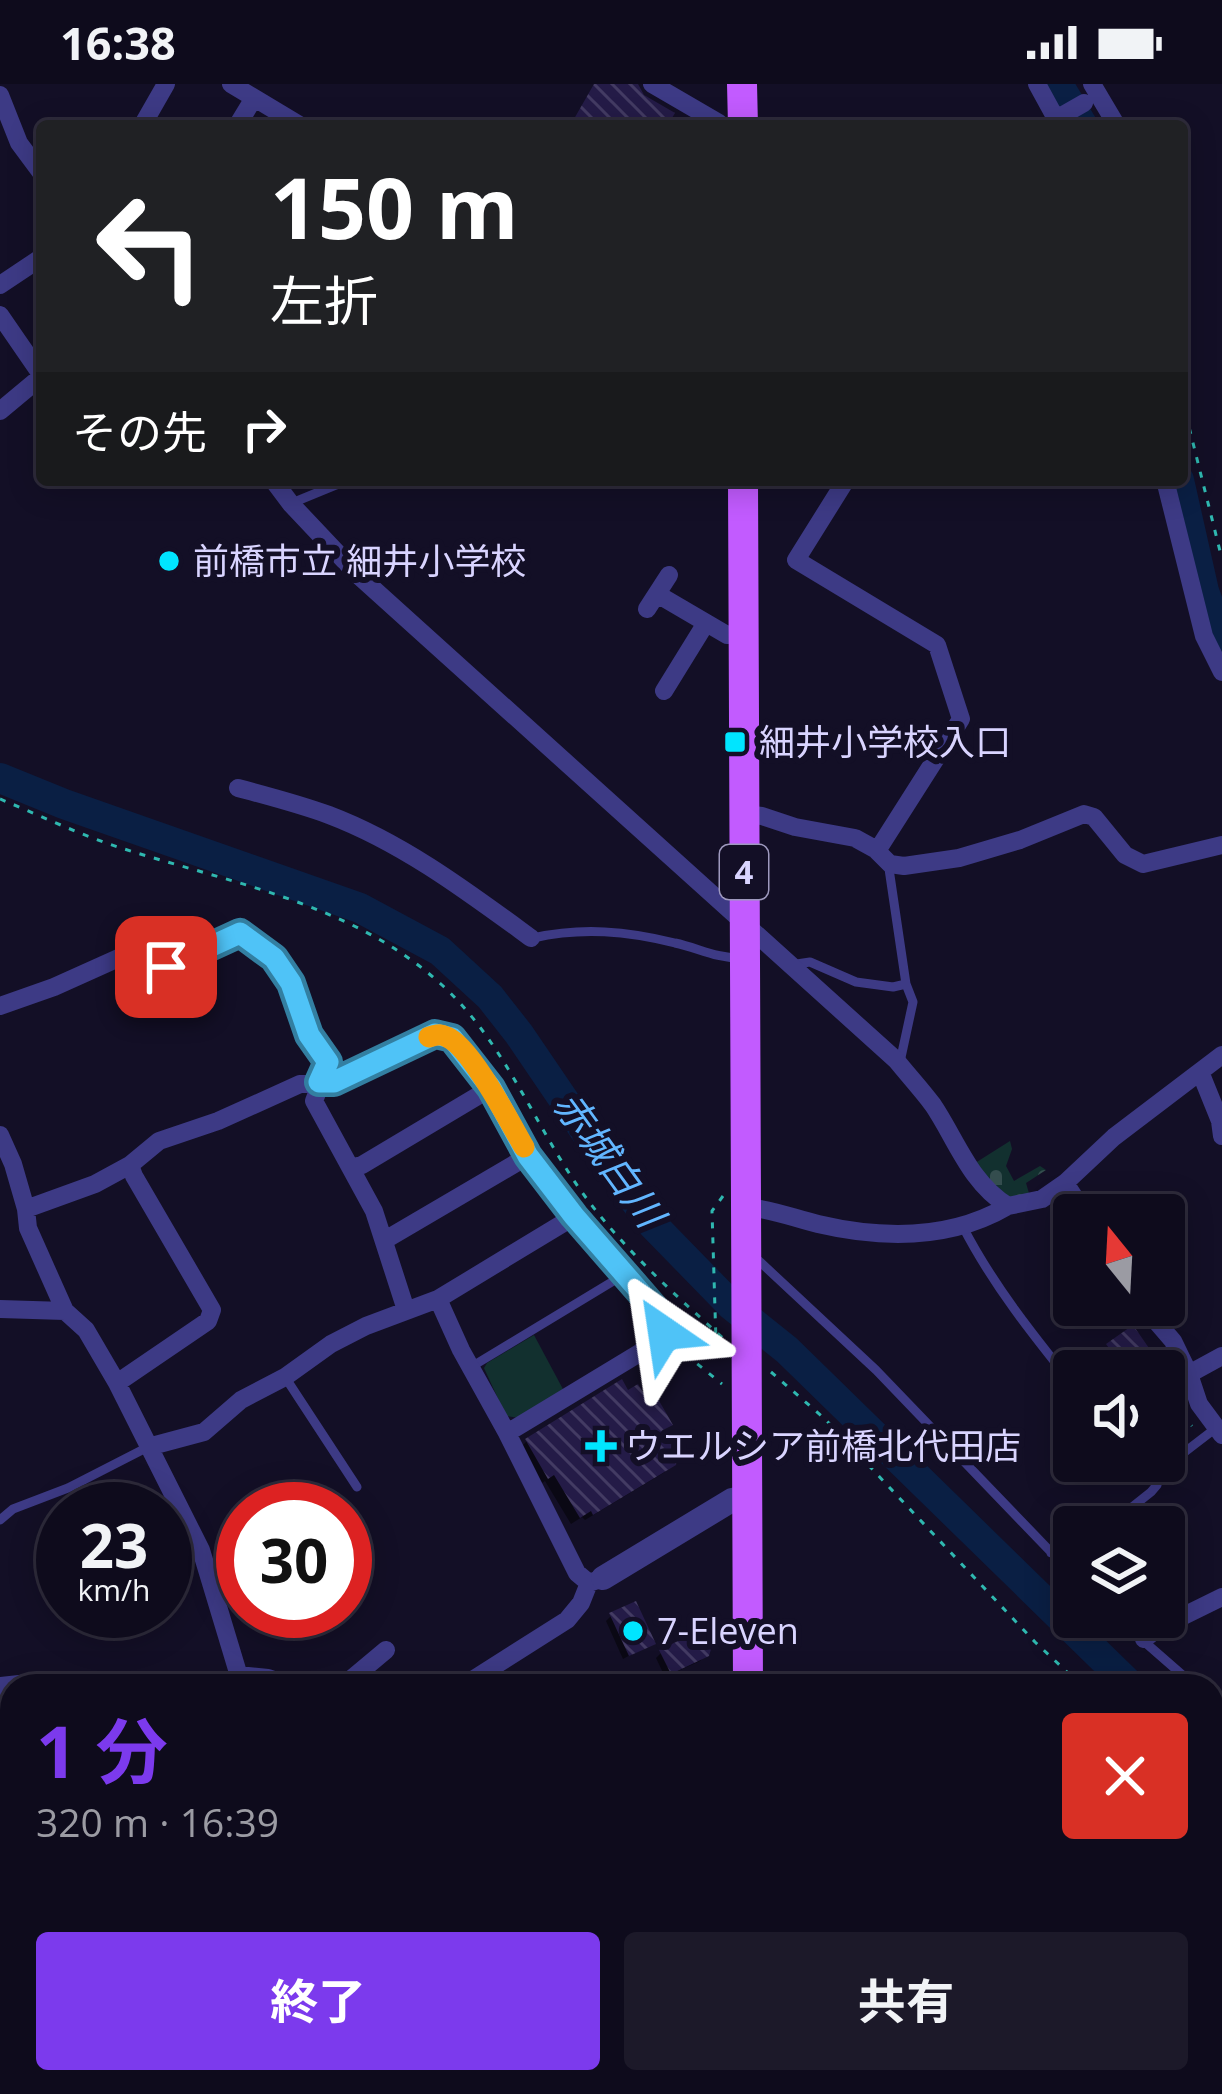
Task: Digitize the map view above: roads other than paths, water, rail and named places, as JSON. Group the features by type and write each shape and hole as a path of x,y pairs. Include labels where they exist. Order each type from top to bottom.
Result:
{"main road":[{"path":"742,120 743,84"},
{"name":"4","path":"743,486 745,958 739,1196 747,1260 739,1354 747,1497 748,1674"}],"street":[{"path":"145,120 166,84"},
{"path":"231,84 291,120"},
{"path":"652,84 714,120"},
{"path":"1037,84 1057,120"},
{"path":"1060,120 1088,93 1112,120"},
{"path":"0,95 19,143 36,166"},
{"path":"241,120 254,98"},
{"path":"0,285 36,261"},
{"path":"0,315 36,367"},
{"path":"0,411 36,381"},
{"path":"278,486 358,575 899,1064 933,1106 972,1171 1008,1206"},
{"path":"842,486 796,560 937,645 961,719 883,856"},
{"path":"1166,486 1204,636 1222,672"},
{"path":"669,575 652,602 727,635 744,634"},
{"path":"664,691 706,622"},
{"path":"238,788 333,816 388,844 452,880 531,938"},
{"path":"744,814 855,838 904,866 959,858 1084,814 1094,817 1125,855 1143,864 1222,845"},
{"path":"0,1006 123,956 166,967 240,933 274,958 291,983 309,1035 328,1062 314,1101 365,1192 406,1310"},
{"path":"26,1209 95,1184 160,1141 299,1084 334,1082 435,1034 452,1038 491,1088 528,1156 655,1309 663,1329 662,1337 507,1433"},
{"path":"739,1196 817,1224 891,1235 963,1227 1008,1206 1042,1199 1222,1055"},
{"path":"1201,1074 1222,1136"},
{"path":"351,1168 491,1088"},
{"path":"0,1135 13,1164 28,1228 65,1311 86,1330 117,1382 201,1550 238,1674"},
{"path":"385,1240 528,1156"},
{"path":"117,1382 208,1321 212,1310 130,1165"},
{"path":"1065,1183 1072,1194"},
{"path":"148,1447 204,1432 241,1400 350,1333 438,1298 574,1216"},
{"path":"438,1298 577,1573 596,1580"},
{"path":"0,1309 65,1311"},
{"path":"1160,1326 1173,1341 1213,1434"},
{"path":"1189,1374 1222,1357"},
{"path":"482,1674 567,1620 596,1580 732,1500 747,1497"},
{"path":"1144,1640 1222,1597"},
{"path":"357,1674 386,1650"}],"lane":[{"path":"291,504 334,486"},
{"path":"883,856 913,1002 899,1064"},
{"path":"531,938 576,931 632,933 719,958 745,958"},
{"path":"790,965 810,962 856,982 906,984"},
{"path":"963,1227 986,1270 1053,1361"},
{"path":"747,1260 758,1260 876,1370 1051,1552"},
{"path":"471,1367 625,1274"},
{"path":"285,1377 354,1482"},
{"path":"1185,1454 1213,1434"},
{"path":"1,1516 148,1447"},
{"path":"1133,1506 1158,1482"},
{"path":"1142,1638 1180,1674"}],"waterway":[{"path":"1058,84 1079,120"},
{"path":"1180,486 1204,591 1222,641"},
{"name":"赤城白川","path":"0,778 360,908 440,951 490,997 519,1034 653,1225 1119,1674"}],"place":[{"name":"前橋市立 細井小学校","path":"169,561"},
{"name":"細井小学校入口","path":"735,742"},
{"name":"ウエルシア前橋北代田店","path":"601,1446"},
{"name":"7-Eleven","path":"633,1631"}]}
